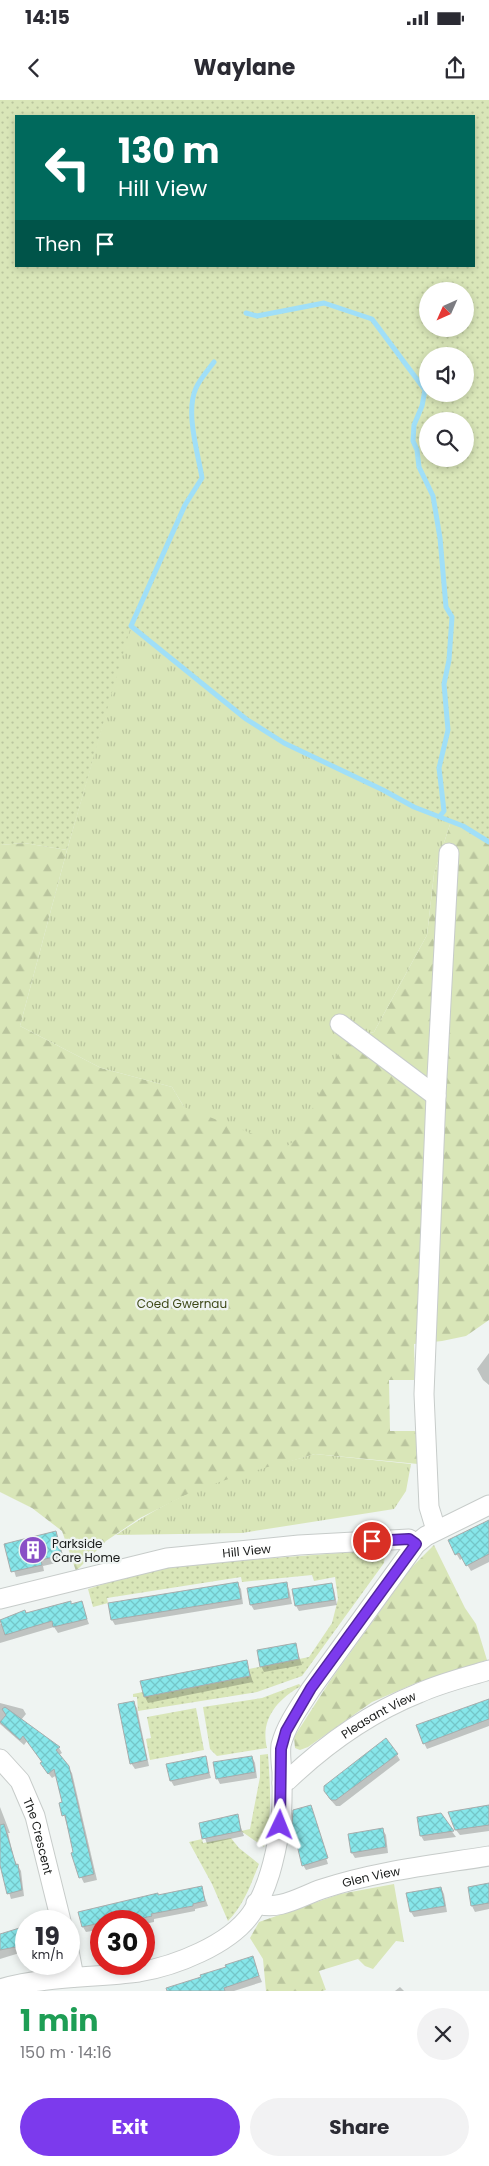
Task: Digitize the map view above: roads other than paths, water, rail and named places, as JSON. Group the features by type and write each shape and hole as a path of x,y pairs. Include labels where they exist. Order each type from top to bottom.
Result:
{"street":[{"path":"436,1530 429,1507 425,1454 424,1394 436,1096 449,853"},
{"path":"340,1024 436,1096"},
{"path":"0,1989 32,1982 140,1972 162,1966 205,1949 223,1939 238,1927 251,1914 269,1875 276,1853 280,1825 282,1744 297,1712 317,1680 416,1544 436,1530 489,1505"},
{"name":"Hill View","path":"0,1599 167,1558 299,1545 409,1539 416,1544"},
{"name":"Pleasant View","path":"282,1783 288,1780 339,1736 373,1714 420,1692 489,1670"},
{"name":"The Crescent","path":"0,1759 20,1781 34,1816 58,1910"},
{"name":"Glen View","path":"256,1903 264,1907 272,1907 368,1876 489,1856"}],"waterway":[{"path":"246,313 257,316 324,303 372,319 425,390 422,406 414,425 413,441 417,450 419,467 433,496 440,538 446,607 452,617 449,660 444,684 448,730 439,768 444,811 440,816"},
{"path":"214,362 196,388 193,398 193,433 202,478 185,505 131,626 246,719 284,743 383,790 414,807 463,826 489,842"}],"place":[{"name":"Parkside Care Home","path":"33,1550"}],"park label":[{"name":"Coed Gwernau","path":"182,1303"}]}
